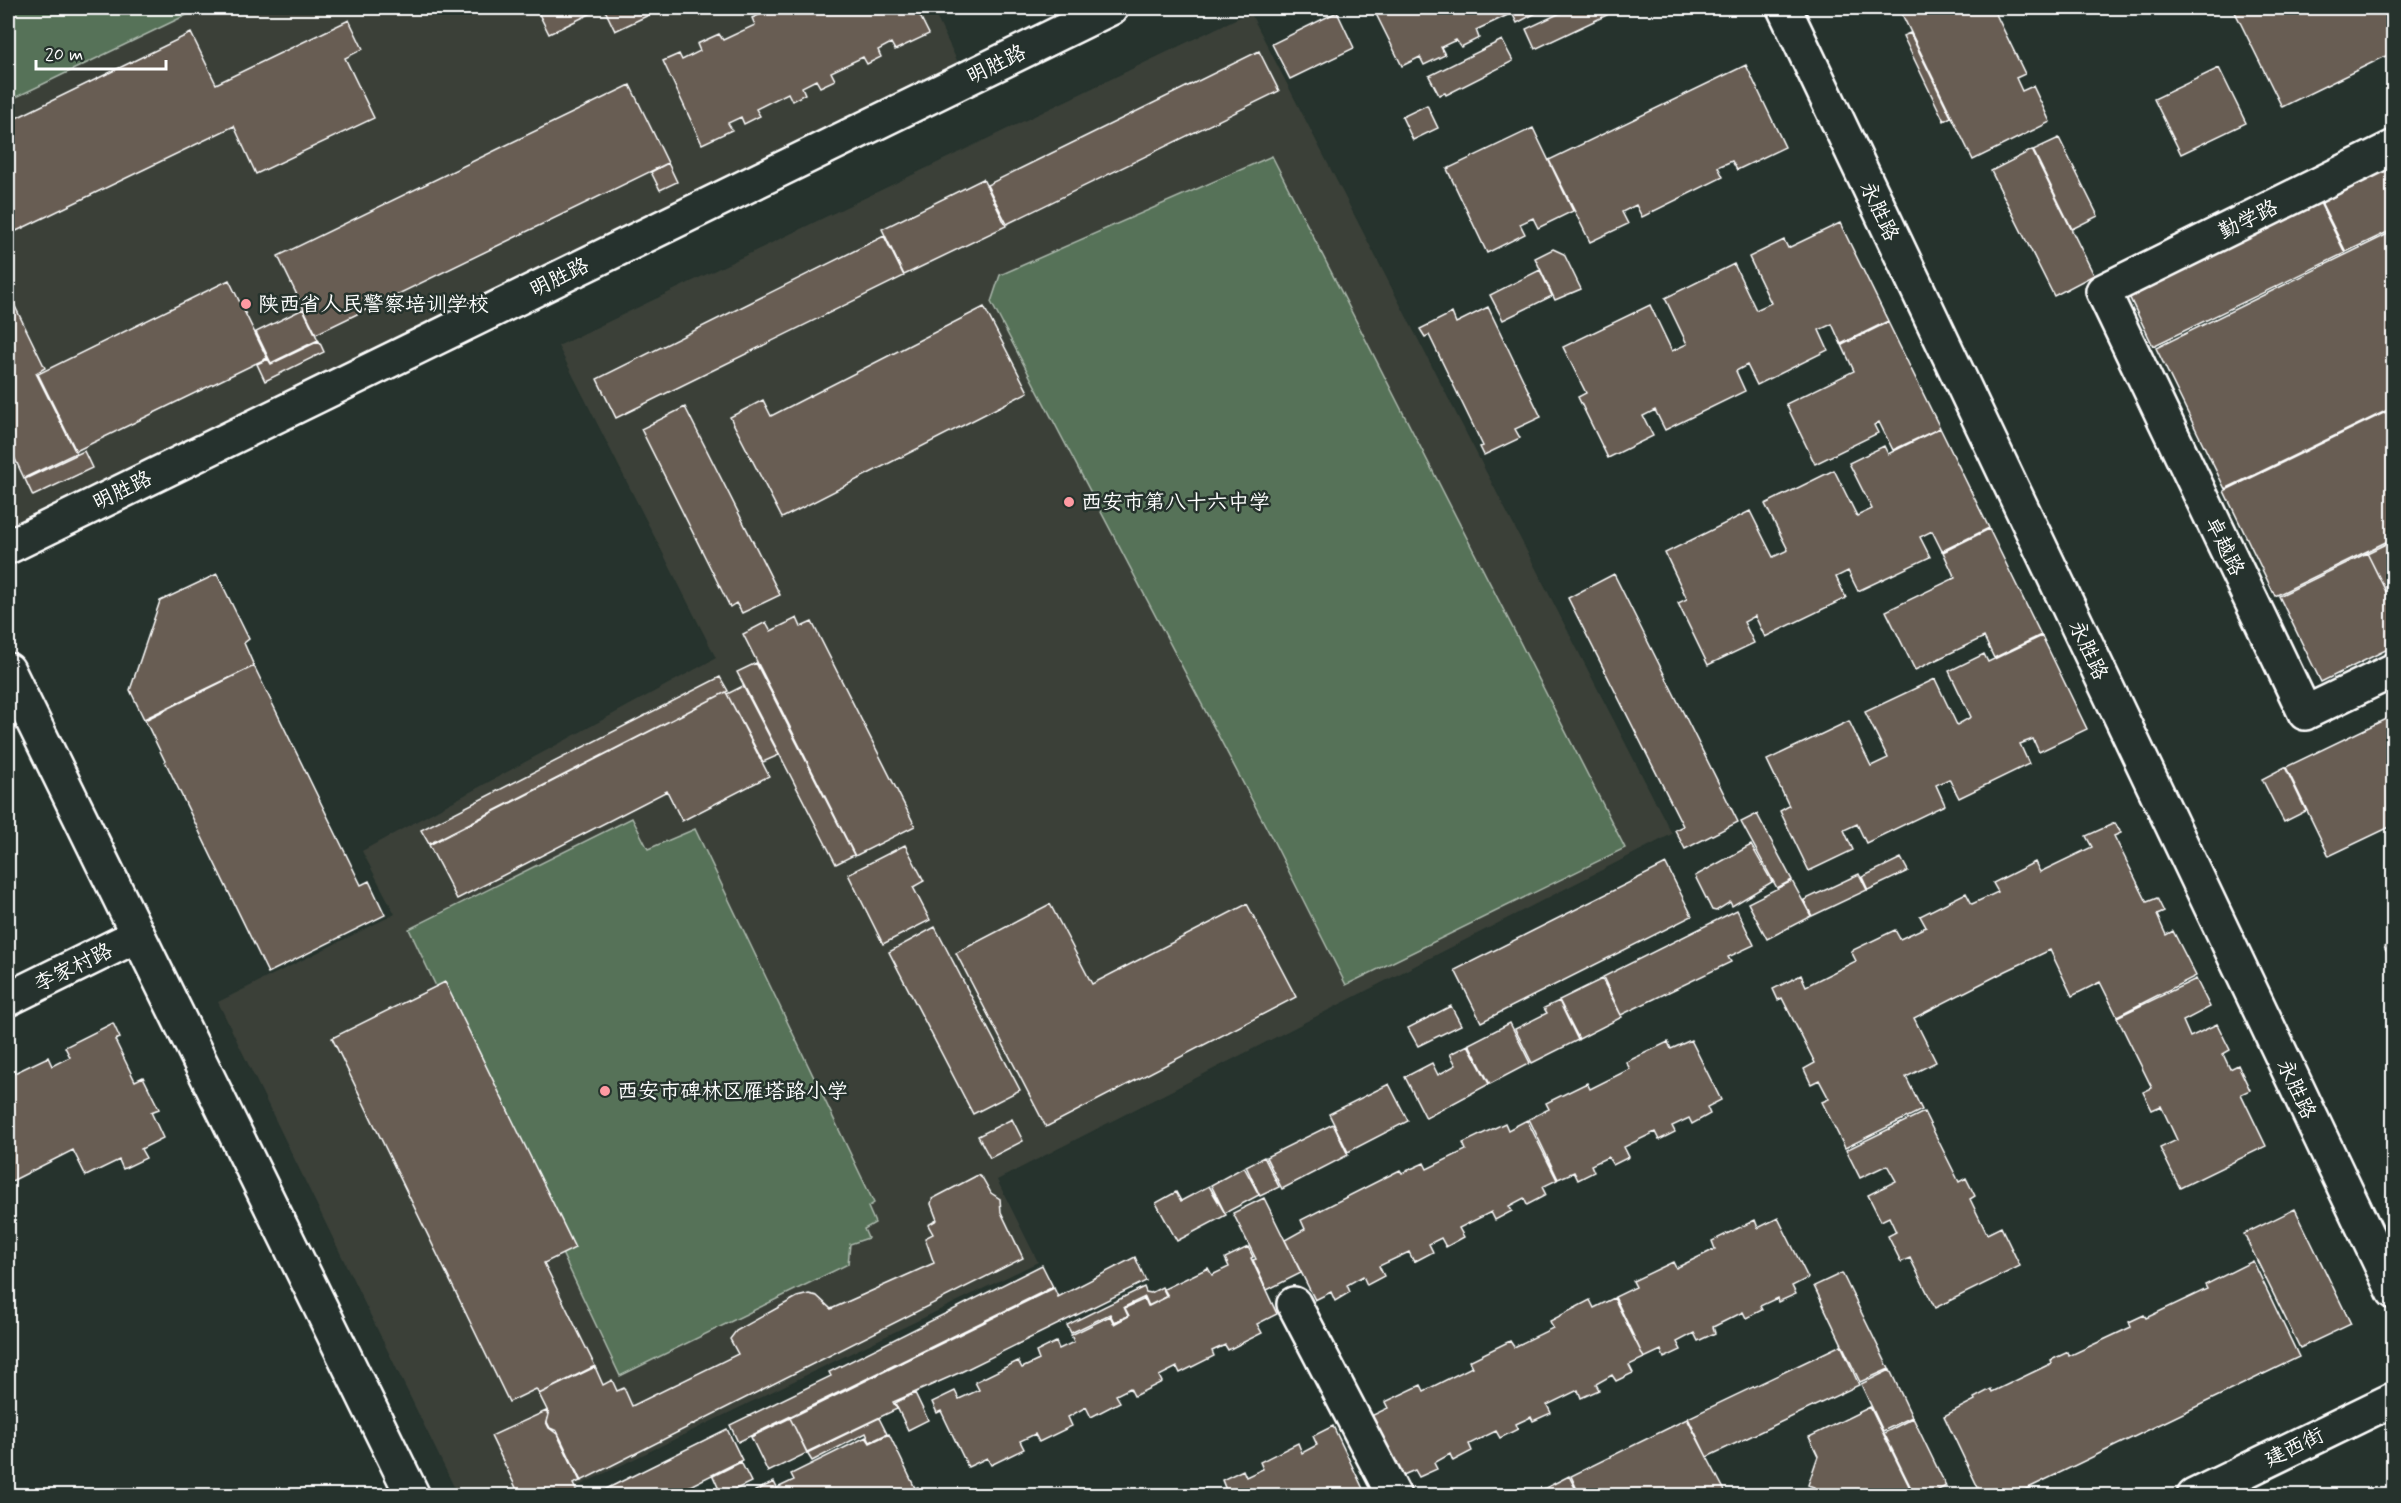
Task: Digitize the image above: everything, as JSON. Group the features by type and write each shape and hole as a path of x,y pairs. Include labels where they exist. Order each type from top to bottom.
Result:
{"street":[{"name":"明胜路","path":"8,546 1110,8"},
{"name":"永胜路","path":"1784,8 2394,1292"},
{"name":"勤学路","path":"2103,291 2394,147"},
{"name":"卓越路","path":"2103,291 2305,713 2394,670"},
{"path":"8,670 413,1496"},
{"name":"李家村路","path":"8,999 138,935"},
{"path":"1294,1304 1394,1496"},
{"name":"建西街","path":"2194,1496 2394,1399"}],"shaded area":[{"name":"陕西省人民警察培训学校","path":"8,8 932,8 963,73 8,535"},
{"name":"西安市第八十六中学","path":"1250,12 1672,834 997,1180 1038,1262 560,1495 458,1495 218,1002 395,914 362,851 716,658 558,346"}],"green space":[{"path":"8,8 201,8 8,101"},
{"path":"1272,156 1625,848 1346,985 1275,844 991,302 1000,275"},
{"path":"632,818 648,849 695,829 874,1203 868,1207 875,1223 864,1229 868,1238 850,1244 848,1264 620,1376 409,929"}],"building":[{"path":"536,8 602,8 549,34"},
{"path":"604,8 651,8 653,13 615,31"},
{"path":"775,8 916,8 929,34 895,50 891,43 878,50 881,57 867,64 863,57 831,72 835,80 820,87 816,80 802,87 805,94 792,101 788,93 756,109 760,116 744,124 741,117 728,123 732,130 702,144 663,61 679,54 682,60 700,51 697,44 719,34 723,40 755,25 752,18"},
{"path":"1373,8 1540,8 1542,10 1517,23 1512,13 1476,30 1479,38 1461,47 1456,40 1441,47 1445,55 1424,65 1420,57 1402,66"},
{"path":"1571,8 1603,8 1607,15 1535,49 1526,29"},
{"path":"1604,8 1620,8 1607,14"},
{"path":"1899,8 1993,8 2025,74 2016,78 2022,91 2033,86 2050,122 1973,160"},
{"path":"2233,8 2394,8 2394,52 2282,107"},
{"path":"1337,12 1354,48 1290,79 1272,44"},
{"path":"349,20 363,49 345,58 374,118 256,174 234,126 8,235 8,122 191,33 216,84"},
{"path":"1910,33 1951,117 1944,121 1903,36"},
{"path":"1502,40 1513,61 1446,95 1445,93 1439,95 1429,76"},
{"path":"1259,51 1279,91 1007,224 987,185"},
{"path":"1746,65 1785,147 1737,170 1732,161 1718,167 1723,177 1642,217 1636,205 1622,212 1628,224 1590,242 1549,160"},
{"path":"2219,68 2246,123 2181,154 2154,99"},
{"path":"630,85 668,163 316,334 278,256"},
{"path":"1427,105 1438,128 1413,140 1402,117"},
{"path":"1533,128 1573,211 1538,228 1533,218 1520,224 1525,234 1487,253 1447,169"},
{"path":"2059,138 2098,216 2072,229 2033,150"},
{"path":"2032,150 2094,275 2054,296 1991,171"},
{"path":"668,163 677,182 660,190 651,172"},
{"path":"2394,165 2394,229 2346,252 2320,200"},
{"path":"983,179 1006,226 904,275 882,229"},
{"path":"2319,201 2345,253 2153,346 2128,294"},
{"path":"1840,223 1888,321 1841,344 1832,324 1819,330 1828,350 1757,385 1747,365 1736,371 1745,391 1665,430 1655,410 1643,416 1653,436 1608,458 1578,397 1586,393 1563,347 1650,305 1672,351 1687,344 1665,298 1734,264 1756,310 1771,303 1749,257 1784,240 1788,248"},
{"path":"2394,231 2394,407 2225,489 2156,348"},
{"path":"884,236 904,276 616,418 597,379"},
{"path":"1553,249 1564,254 1581,289 1555,300 1535,258"},
{"path":"1540,270 1552,296 1503,320 1490,295"},
{"path":"229,280 267,358 76,451 38,374"},
{"path":"8,292 45,368 36,373 76,453 24,478 8,444"},
{"path":"984,307 1028,392 782,518 730,417 763,400 771,416"},
{"path":"1488,307 1541,417 1515,429 1520,438 1484,455 1480,447 1483,446 1429,335 1425,337 1420,329 1452,313 1456,323"},
{"path":"303,309 318,340 271,363 256,332"},
{"path":"1888,322 1940,428 1893,450 1879,422 1874,425 1878,433 1815,464 1786,404 1854,371 1842,345"},
{"path":"319,341 324,352 265,381 257,364 268,359 271,364"},
{"path":"685,407 780,595 742,613 736,603 730,607 641,429"},
{"path":"2394,408 2394,538 2275,596 2224,491"},
{"path":"1940,428 1989,528 1942,551 1932,531 1920,537 1930,557 1858,591 1848,571 1836,577 1846,598 1765,637 1755,616 1744,622 1754,643 1708,665 1678,603 1687,599 1665,553 1750,511 1773,557 1788,550 1765,504 1834,470 1857,516 1872,509 1849,463 1884,446 1888,454"},
{"path":"84,451 92,468 33,496 25,479"},
{"path":"1989,529 2041,635 1994,658 1984,637 1915,670 1886,611 1955,578 1943,552"},
{"path":"2394,540 2394,607 2367,553"},
{"path":"2367,553 2394,608 2394,646 2321,682 2279,596"},
{"path":"217,574 249,639 244,643 254,666 144,719 130,690 160,601"},
{"path":"1614,574 1738,822 1685,849 1675,830 1683,826 1568,598"},
{"path":"797,618 801,627 812,622 915,826 855,856 743,634 766,622 771,631"},
{"path":"2042,636 2087,729 2039,752 2033,739 2020,744 2029,764 1959,798 1949,779 1936,785 1945,805 1866,843 1857,824 1844,830 1853,850 1809,871 1780,811 1789,806 1767,760 1849,721 1871,766 1888,758 1865,712 1935,679 1957,725 1971,717 1949,671 1984,654 1988,662"},
{"path":"756,663 854,855 836,864 737,672"},
{"path":"254,666 361,885 369,881 385,915 268,973 145,720"},
{"path":"720,677 728,691 429,844 421,830"},
{"path":"743,686 779,755 763,762 727,694"},
{"path":"726,692 769,776 682,821 667,791 457,899 429,845"},
{"path":"2394,715 2394,825 2329,856 2286,767"},
{"path":"2285,767 2306,811 2284,822 2262,779"},
{"path":"1757,814 1792,880 1777,888 1741,822"},
{"path":"2115,823 2121,833 2114,836 2147,902 2157,898 2164,912 2157,915 2166,935 2173,931 2196,976 2117,1016 2100,982 2072,996 2050,950 2006,971 1914,1018 1936,1062 1906,1077 1922,1110 1845,1148 1822,1102 1829,1099 1819,1080 1811,1084 1804,1069 1815,1063 1782,998 1778,1000 1773,989 1801,975 1806,986 1856,961 1851,951 1895,930 1900,939 1926,927 1920,916 1966,893 1972,904 1998,892 1993,883 2035,862 2040,872 2092,847 2086,836"},
{"path":"905,845 924,881 913,887 930,920 883,944 848,874"},
{"path":"1751,845 1772,882 1732,906 1730,902 1716,911 1712,910 1695,876"},
{"path":"1901,858 1908,871 1868,890 1862,877"},
{"path":"1666,864 1692,916 1481,1022 1455,970"},
{"path":"1859,874 1867,890 1812,916 1804,900"},
{"path":"1792,881 1811,916 1767,939 1748,903"},
{"path":"1050,904 1092,984 1247,904 1296,997 1046,1127 956,953"},
{"path":"1737,910 1754,945 1728,957 1731,962 1621,1015 1603,977"},
{"path":"935,927 1020,1090 973,1114 889,952"},
{"path":"2394,942 2394,966 2384,947"},
{"path":"1602,979 1622,1017 1579,1039 1559,1000"},
{"path":"2196,979 2210,1007 2183,1021 2190,1037 2217,1024 2230,1050 2223,1054 2230,1069 2238,1065 2250,1090 2241,1094 2266,1146 2180,1188 2160,1148 2177,1140 2161,1106 2152,1110 2143,1092 2152,1088 2117,1017"},
{"path":"445,982 575,1248 544,1263 595,1366 539,1394 536,1389 509,1402 332,1038"},
{"path":"1559,1001 1578,1040 1532,1063 1515,1029 1547,1013 1544,1008"},
{"path":"1451,1006 1461,1025 1418,1046 1408,1028"},
{"path":"113,1023 120,1038 115,1040 135,1081 143,1077 159,1109 151,1112 163,1138 141,1149 146,1158 123,1169 119,1160 86,1176 73,1150 8,1183 8,1076 48,1057 52,1066 70,1057 65,1047"},
{"path":"1510,1023 1530,1063 1490,1084 1469,1044"},
{"path":"1691,1040 1721,1100 1707,1107 1710,1114 1692,1124 1689,1118 1672,1126 1675,1132 1659,1140 1655,1132 1624,1147 1629,1157 1613,1165 1608,1157 1591,1165 1594,1172 1578,1180 1574,1172 1558,1179 1529,1119 1549,1109 1546,1103 1587,1083 1590,1089 1630,1069 1626,1062 1668,1042 1671,1049"},
{"path":"1468,1045 1489,1084 1426,1118 1405,1077 1432,1063 1438,1075 1456,1065 1450,1054"},
{"path":"1389,1084 1408,1121 1348,1152 1329,1114"},
{"path":"1924,1112 1959,1182 1966,1178 1975,1196 1970,1199 1987,1234 2001,1227 2020,1266 1935,1308 1910,1258 1901,1262 1888,1236 1896,1232 1889,1217 1881,1221 1868,1195 1896,1181 1887,1165 1860,1178 1846,1150"},
{"path":"1012,1119 1023,1141 990,1158 978,1136"},
{"path":"1527,1120 1557,1180 1542,1187 1546,1195 1527,1205 1524,1198 1509,1206 1512,1211 1495,1220 1491,1212 1459,1228 1464,1237 1446,1247 1441,1238 1429,1244 1433,1252 1414,1262 1409,1252 1379,1266 1384,1276 1367,1285 1363,1276 1347,1285 1350,1292 1335,1301 1331,1292 1315,1300 1285,1240 1305,1229 1301,1220 1400,1170 1402,1173 1424,1163 1427,1169 1466,1150 1463,1143 1505,1123 1508,1130"},
{"path":"1333,1124 1348,1155 1282,1189 1266,1157"},
{"path":"1264,1157 1279,1187 1260,1196 1246,1166"},
{"path":"1244,1167 1259,1195 1225,1213 1211,1185"},
{"path":"978,1175 991,1193 1000,1199 1001,1212 1023,1258 581,1481 557,1431 550,1428 547,1422 549,1414 539,1394 595,1367 603,1385 612,1380 617,1391 624,1388 632,1406 738,1354 730,1339 736,1331 797,1297 809,1294 817,1296 831,1309 934,1263 925,1238 933,1234 928,1225 937,1220 931,1204 932,1199"},
{"path":"1209,1186 1226,1215 1177,1241 1156,1203 1176,1192 1181,1201"},
{"path":"1264,1198 1301,1273 1267,1290 1253,1260 1256,1259 1233,1213"},
{"path":"2295,1209 2351,1324 2300,1348 2244,1234"},
{"path":"1778,1218 1808,1278 1792,1286 1796,1294 1778,1302 1777,1298 1760,1306 1762,1310 1746,1318 1743,1312 1713,1327 1715,1333 1698,1341 1694,1333 1677,1342 1681,1350 1664,1358 1661,1350 1644,1358 1615,1297 1636,1287 1633,1281 1673,1262 1676,1268 1715,1249 1712,1241 1755,1220 1758,1228"},
{"path":"1248,1247 1277,1314 1257,1324 1262,1333 1228,1350 1225,1345 1212,1351 1214,1356 1180,1373 1177,1367 1159,1376 1162,1382 1134,1396 1130,1388 1116,1395 1120,1402 1091,1417 1086,1407 1068,1417 1072,1426 1039,1442 1035,1434 1020,1441 1024,1449 991,1465 987,1458 968,1467 941,1411 937,1413 932,1402 955,1391 959,1399 979,1390 975,1382 1018,1361 1022,1368 1039,1360 1036,1352 1056,1342 1059,1349 1074,1342 1071,1335 1110,1316 1114,1324 1129,1316 1125,1308 1145,1299 1148,1306 1168,1296 1164,1289 1208,1268 1212,1275 1229,1267 1225,1258"},
{"path":"1135,1257 1146,1281 961,1372 893,1402 897,1409 807,1452 790,1418 1054,1288 1058,1297"},
{"path":"2253,1261 2299,1357 2012,1496 1982,1496 1944,1416 1991,1389 1992,1392 2052,1363 2051,1360 2068,1352 2069,1356 2131,1327 2129,1322 2144,1315 2146,1318 2207,1289 2205,1285"},
{"path":"1042,1265 1053,1287 738,1442 730,1425 831,1376 829,1372"},
{"path":"1842,1273 1889,1369 1860,1382 1814,1286"},
{"path":"1144,1287 1146,1292 1151,1293 1162,1287 1167,1297 1149,1306 1145,1297 1124,1307 1128,1316 1114,1322 1110,1314 1071,1333 1067,1325"},
{"path":"1614,1298 1644,1358 1629,1365 1633,1373 1616,1381 1612,1375 1596,1384 1599,1390 1581,1398 1578,1390 1547,1405 1551,1413 1533,1421 1531,1417 1516,1424 1518,1429 1500,1438 1496,1431 1469,1444 1472,1451 1453,1461 1450,1454 1434,1463 1437,1469 1419,1477 1415,1470 1401,1476 1371,1416 1388,1408 1385,1402 1421,1385 1424,1391 1472,1367 1469,1361 1510,1341 1514,1347 1553,1328 1550,1321 1590,1300 1594,1308"},
{"path":"1841,1345 1859,1385 1707,1457 1688,1418"},
{"path":"1890,1370 1912,1417 1883,1431 1861,1384"},
{"path":"915,1393 928,1420 908,1430 895,1403"},
{"path":"1870,1407 1914,1496 1818,1496 1814,1487 1808,1485 1818,1456 1809,1437"},
{"path":"546,1411 548,1415 546,1422 549,1428 557,1434 580,1481 573,1484 577,1492 570,1496 520,1496 491,1436"},
{"path":"790,1418 807,1453 768,1472 751,1437"},
{"path":"879,1418 887,1434 870,1442 866,1433 812,1461 807,1453"},
{"path":"1913,1418 1946,1486 1927,1496 1915,1496 1884,1433"},
{"path":"1687,1419 1727,1495 1580,1496 1571,1476"},
{"path":"1333,1426 1366,1495 1214,1496 1226,1490 1222,1480 1243,1470 1246,1477 1263,1469 1260,1462 1298,1443 1302,1453 1317,1445 1313,1436"},
{"path":"727,1429 742,1460 670,1496 592,1496"},
{"path":"889,1434 915,1488 918,1487 922,1496 757,1496 755,1491 774,1482 777,1488 794,1480 791,1474 866,1437 870,1443"},
{"path":"741,1462 751,1482 722,1496 713,1476"},
{"path":"1569,1476 1579,1496 1530,1496"},
{"path":"1205,1489 1208,1496 1191,1496"}],"place":[{"name":"陕西省人民警察培训学校","path":"246,304"},
{"name":"西安市第八十六中学","path":"1069,502"},
{"name":"西安市碑林区雁塔路小学","path":"605,1091"}]}
